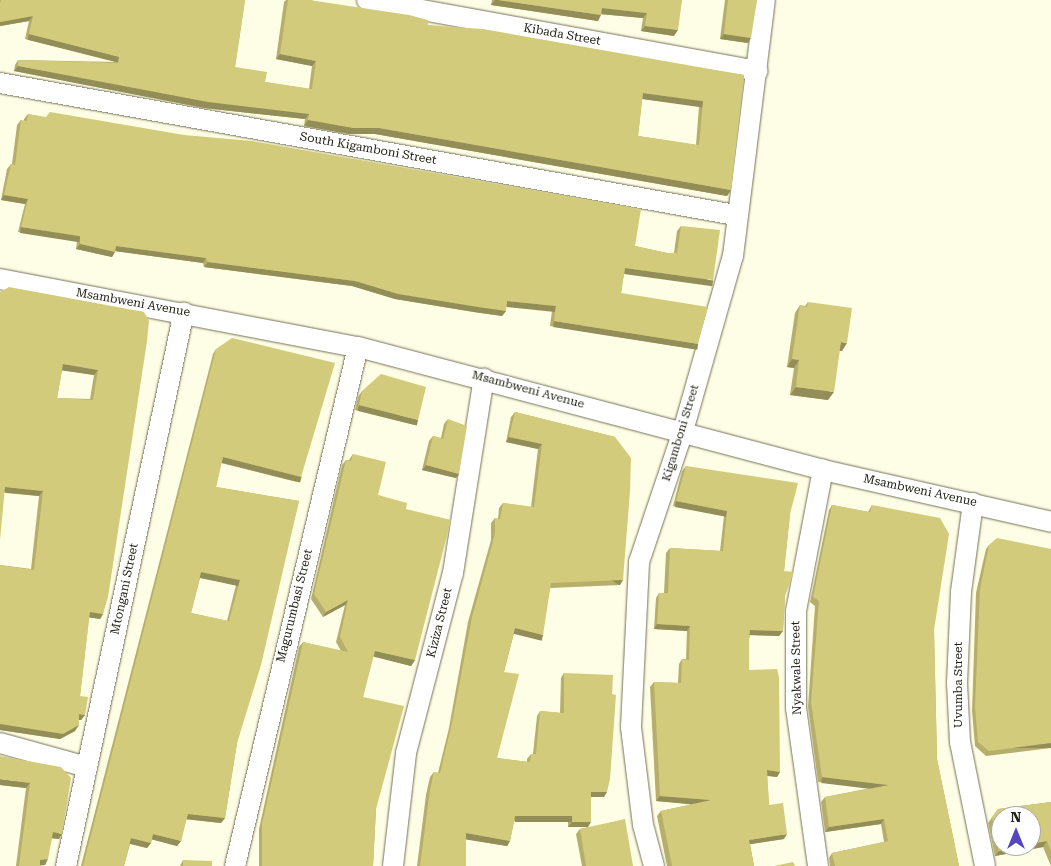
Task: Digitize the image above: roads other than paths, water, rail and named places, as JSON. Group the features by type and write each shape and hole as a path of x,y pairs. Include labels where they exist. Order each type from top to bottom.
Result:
{"street":[{"name":"Kibada Street","path":"366,0 758,70"},
{"name":"Kigamboni Street","path":"654,866 643,825 631,727 639,562 683,431 733,256 735,215 758,70 765,0"},
{"name":"South Kigamboni Street","path":"0,82 735,215"},
{"name":"Msambweni Avenue","path":"0,279 184,312 358,347 484,378 823,470 1051,522"},
{"name":"Mtongani Street","path":"66,866 184,312"},
{"name":"Magurumbasi Street","path":"235,866 358,347"},
{"name":"Kiziza Street","path":"393,866 406,753 453,573 484,378"},
{"name":"Nyakwale Street","path":"818,866 812,844 796,708 796,611 823,470"},
{"name":"Uvumba Street","path":"974,503 960,592 957,683 960,742 985,866"},
{"path":"0,743 87,767"}]}
